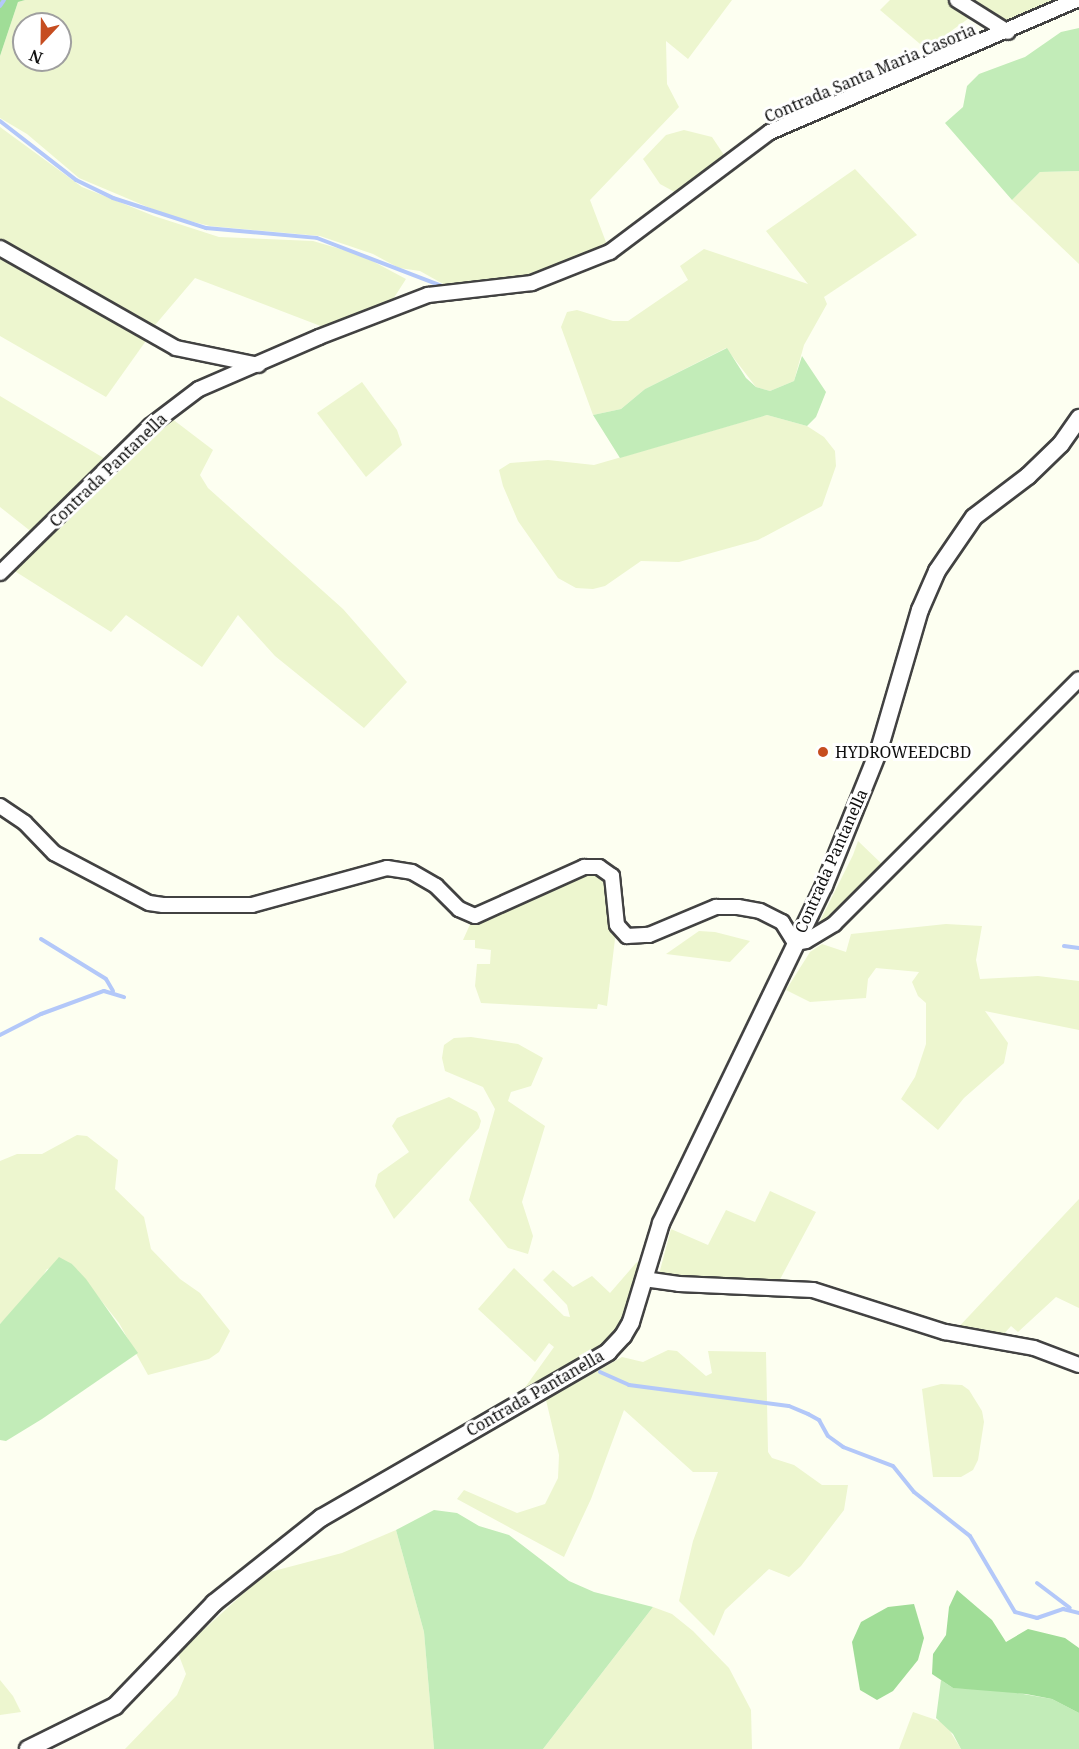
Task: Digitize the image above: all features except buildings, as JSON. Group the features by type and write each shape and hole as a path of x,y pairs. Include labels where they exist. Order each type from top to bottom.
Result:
{"street":[{"path":"957,0 1008,32"},
{"name":"Contrada Santa Maria Casoria","path":"258,365 428,295 532,283 610,252 770,132 1008,32 1077,0"},
{"path":"0,248 176,348 258,365"},
{"name":"Contrada Pantanella","path":"0,573 175,405 199,389 258,365"},
{"name":"Contrada Pantanella","path":"28,1749 115,1706 214,1603 321,1518 608,1352 631,1322 666,1213 824,886 879,750 920,610 937,571 974,517 1053,452 1079,418"},
{"name":"Contrada Pantanella","path":"795,943 806,941 834,924 1079,679"},
{"name":"Contrada Pantanella","path":"0,806 25,823 54,853 149,903 252,905 387,868 412,872 436,886 459,909 475,916 584,867 599,867 612,876 617,925 627,936 649,935 716,907 738,907 760,911 783,922 795,943"},
{"path":"644,1279 679,1284 813,1290 945,1332 1034,1348 1079,1365"}],"green space":[{"path":"0,0 25,0 18,2 15,12 12,12 12,20 0,56"},
{"path":"25,0 732,0 688,59 666,41 667,84 679,107 590,200 609,250 533,279 454,290 420,271 399,268 373,254 320,236 210,226 169,216 79,178 27,134 0,118 0,56 12,20 12,72 72,72 72,12 15,12 18,2"},
{"path":"890,0 947,0 972,16 926,49 880,10"},
{"path":"964,0 1067,0 1007,28"},
{"path":"1079,28 1079,171 1040,172 1012,200 945,123 963,107 967,86 979,74 1025,57 1061,32"},
{"path":"0,127 82,187 154,216 219,237 313,241 361,255 406,279 390,304 331,330 195,278 150,331 0,241"},
{"path":"684,130 712,137 726,158 682,196 660,184 643,159 666,135"},
{"path":"855,169 917,235 824,297 827,304 804,345 794,381 770,391 756,387 726,348 645,389 621,409 593,415 561,327 567,312 577,310 613,321 628,321 688,280 680,266 704,249 808,284 766,231"},
{"path":"1079,171 1079,264 1012,200 1040,172"},
{"path":"0,251 148,338 106,397 0,336"},
{"path":"727,348 746,378 756,387 770,391 794,381 802,356 826,392 816,417 807,426 767,415 620,458 593,415 621,409 645,389"},
{"path":"362,382 397,430 402,445 366,477 317,413"},
{"path":"0,396 112,463 38,537 0,507"},
{"path":"767,415 807,426 824,437 835,451 836,466 822,506 758,540 679,562 641,561 605,586 593,589 576,588 558,578 518,521 503,486 499,470 510,463 548,460 594,465"},
{"path":"171,418 213,450 200,475 208,488 343,609 407,682 364,728 275,656 238,615 202,667 126,615 111,632 13,570"},
{"path":"858,841 884,866 813,935 853,855"},
{"path":"593,871 609,875 615,939 607,1006 598,1004 597,1009 481,1003 475,986 477,964 490,964 491,950 475,948 475,940 463,940 472,920"},
{"path":"946,924 982,926 976,960 980,979 1038,976 1079,981 1079,1030 985,1011 1008,1043 1004,1063 964,1098 938,1130 901,1099 915,1077 926,1044 926,1003 918,996 912,982 919,972 876,968 868,979 866,998 810,1002 786,990 810,952 822,944 846,952 851,934"},
{"path":"699,931 715,932 750,941 730,962 666,954"},
{"path":"471,1037 518,1044 543,1058 531,1086 511,1092 508,1101 545,1126 522,1202 533,1236 528,1254 508,1248 469,1200 495,1109 483,1087 445,1071 442,1058 444,1045 454,1038"},
{"path":"449,1097 477,1112 481,1121 479,1128 394,1219 375,1186 378,1174 409,1152 392,1126 397,1118"},
{"path":"77,1135 87,1136 118,1160 115,1189 144,1217 151,1249 180,1279 200,1293 230,1331 219,1352 209,1359 148,1375 119,1323 72,1264 47,1269 36,1287 0,1324 0,1161 17,1154 42,1154"},
{"path":"770,1191 816,1212 777,1285 658,1278 671,1229 708,1245 726,1210 755,1222"},
{"path":"1079,1199 1079,1308 1056,1297 1018,1332 1011,1326 1002,1336 954,1332"},
{"path":"59,1257 72,1264 86,1279 138,1353 42,1419 6,1441 0,1440 0,1324"},
{"path":"646,1257 618,1338 521,1393 554,1347 549,1343 535,1362 478,1309 514,1268 564,1316 570,1317 567,1305 543,1280 553,1270 573,1287 592,1276 610,1293 636,1263"},
{"path":"668,1350 677,1351 706,1376 712,1373 708,1351 766,1352 768,1452 772,1458 794,1465 822,1485 848,1485 844,1510 801,1566 789,1577 769,1569 725,1610 714,1636 679,1601 693,1541 718,1472 693,1472 624,1410 591,1499 564,1557 457,1499 464,1490 517,1513 545,1504 558,1478 559,1455 546,1400 622,1357 643,1362"},
{"path":"941,1384 962,1385 969,1390 982,1411 984,1422 978,1460 973,1470 961,1477 933,1477 922,1389"},
{"path":"434,1510 457,1513 479,1526 509,1535 569,1581 594,1592 653,1607 543,1749 434,1749 424,1632 396,1530"},
{"path":"396,1530 424,1632 434,1749 125,1749 177,1695 186,1674 178,1653 266,1573 342,1553"},
{"path":"957,1590 992,1620 1006,1642 1028,1629 1065,1638 1079,1648 1079,1713 1052,1699 1026,1694 953,1688 932,1674 933,1654 946,1635 949,1607"},
{"path":"914,1604 924,1638 918,1660 893,1691 877,1700 860,1690 852,1642 861,1622 888,1607"},
{"path":"653,1607 672,1614 693,1631 729,1668 751,1710 752,1749 543,1749"},
{"path":"0,1680 13,1696 21,1712 0,1715"},
{"path":"941,1680 953,1688 995,1689 1052,1699 1079,1713 1079,1749 961,1749 953,1734 936,1718"},
{"path":"913,1712 945,1723 961,1749 899,1749"}],"waterway":[{"path":"0,6 4,0"},
{"path":"0,121 76,180 113,198 206,228 317,238 447,288"},
{"path":"41,939 106,979 113,991"},
{"path":"1064,946 1079,948"},
{"path":"0,1035 41,1014 104,991 124,997"},
{"path":"600,1372 629,1385 789,1406 808,1414 819,1420 828,1436 843,1447 893,1466 914,1492 970,1536 1015,1612 1037,1618 1063,1609 1079,1613"},
{"path":"1037,1583 1070,1608"}],"place":[{"name":"HYDROWEEDCBD","path":"823,752"}]}
